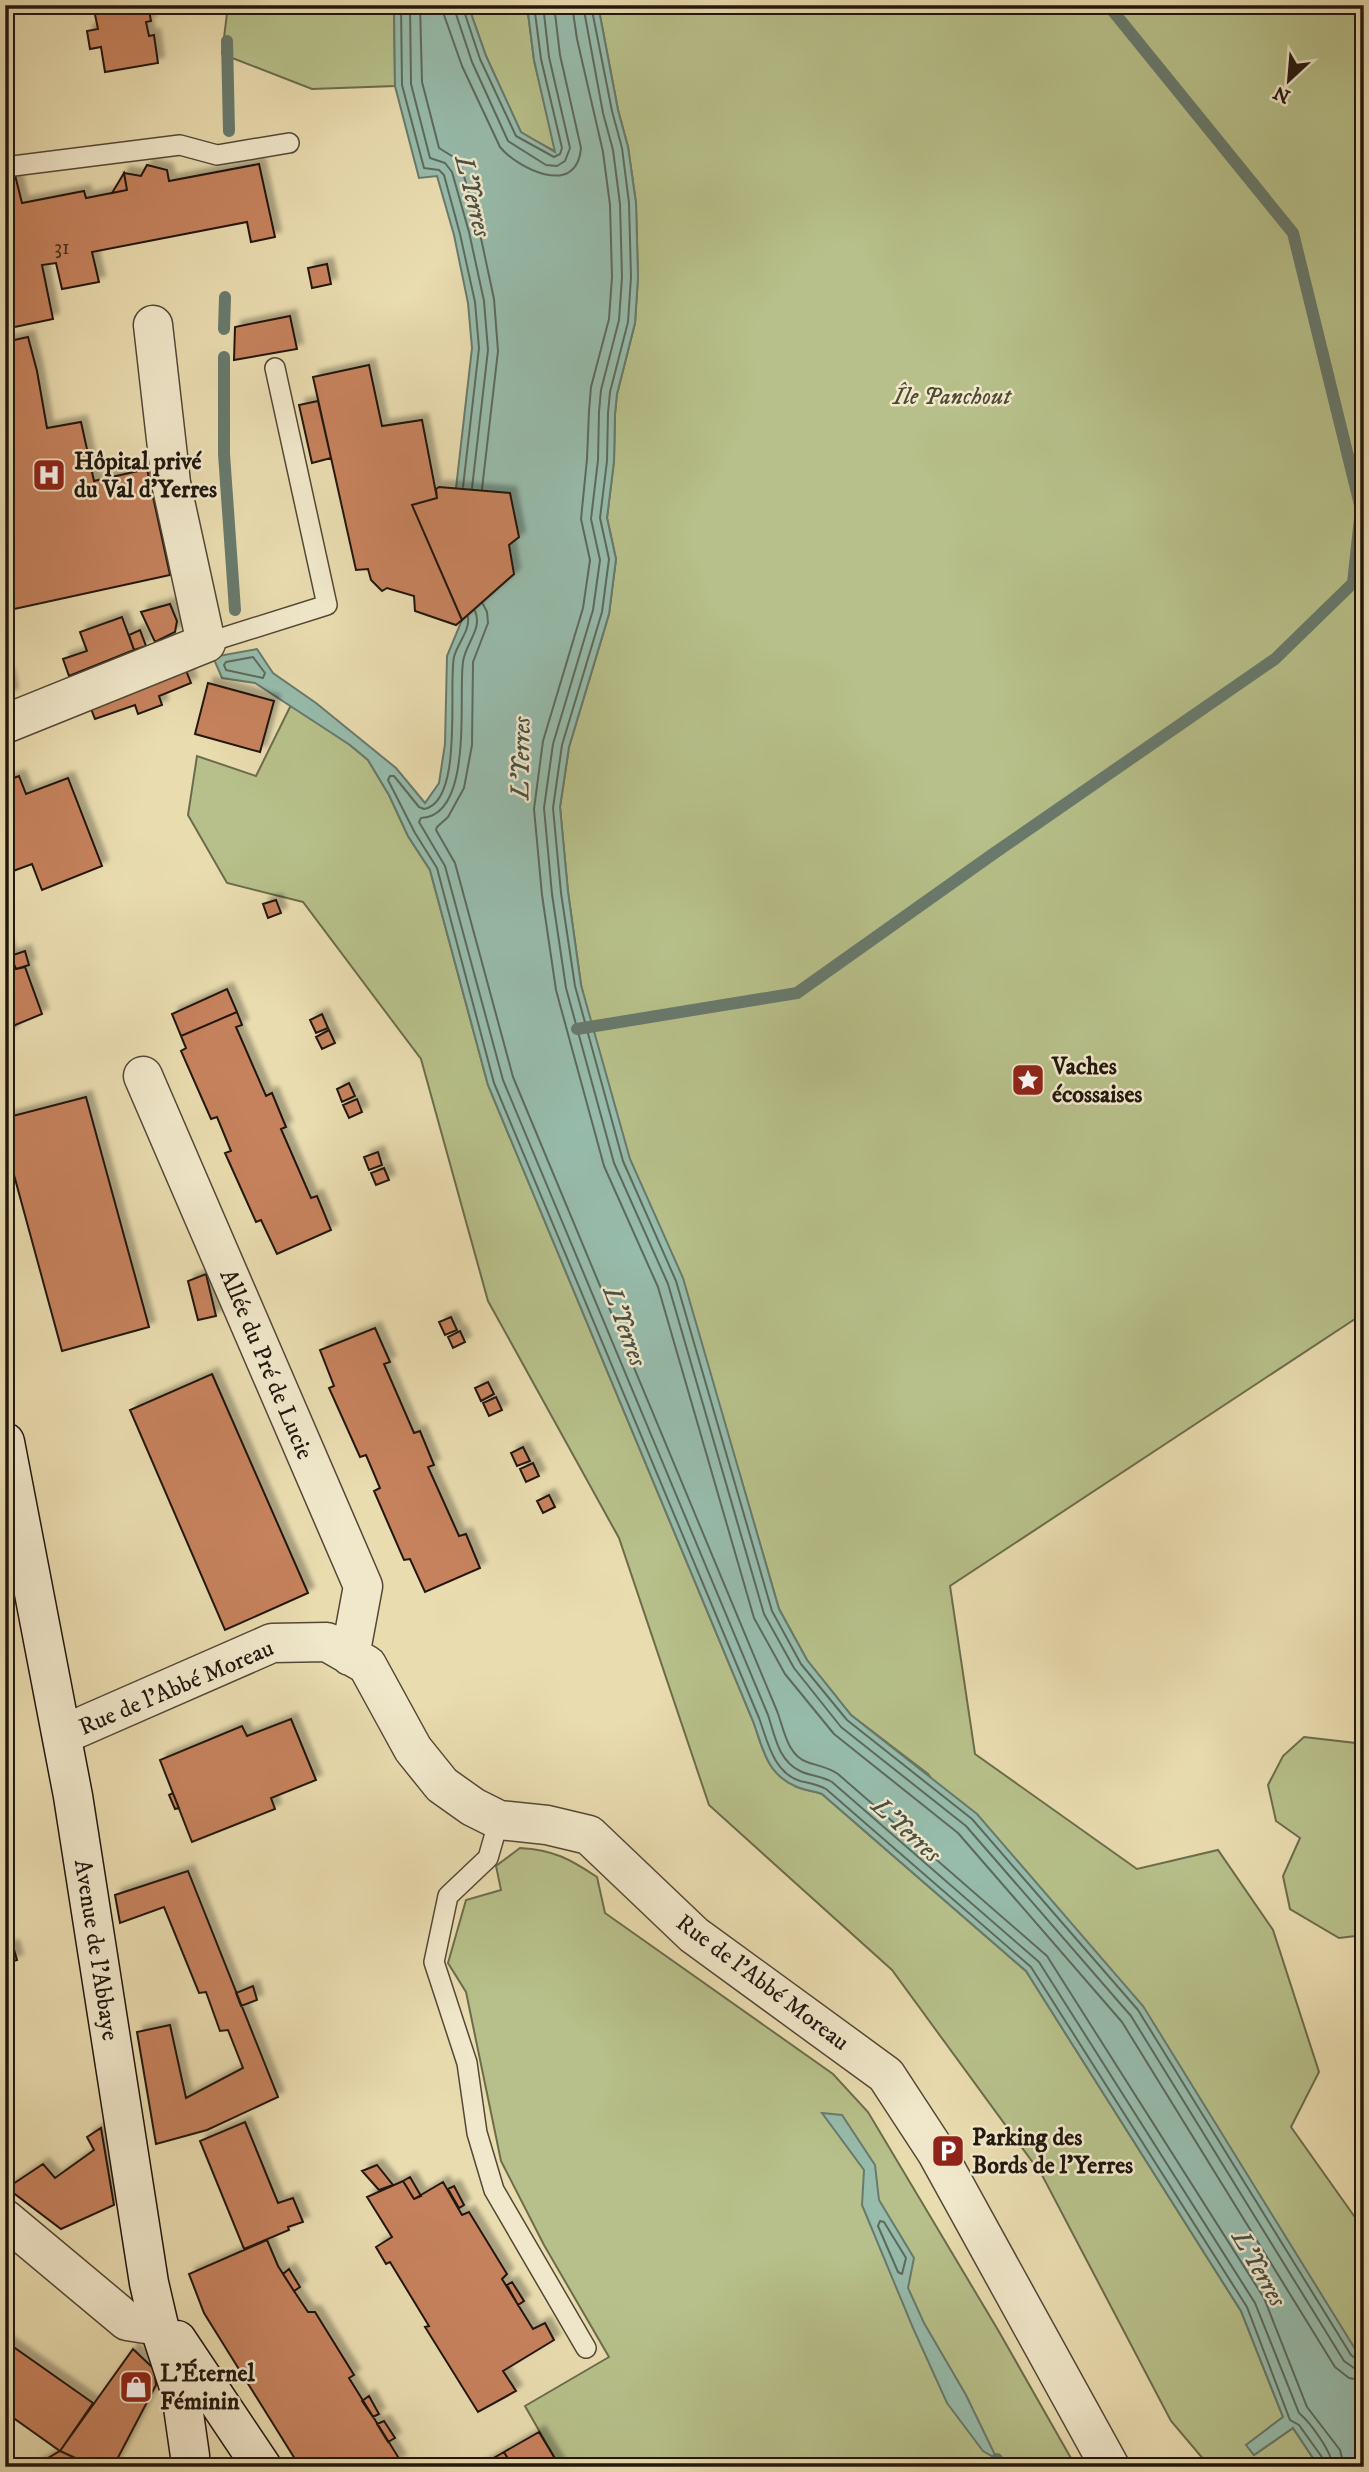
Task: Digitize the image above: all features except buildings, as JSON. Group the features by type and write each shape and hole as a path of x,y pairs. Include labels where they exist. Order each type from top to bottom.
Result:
{"street":[{"path":"5,724 206,643 171,483 153,325"},
{"name":"Allée du Pré de Lucie","path":"143,1076 363,1586 350,1656"},
{"name":"Avenue de l'Abbaye","path":"5,1443 62,1735 149,2283 159,2326 181,2393 184,2462"},
{"name":"Rue de l'Abbé Moreau","path":"62,1735 272,1643 327,1642 367,1665 413,1749 442,1785 473,1807 499,1820 548,1825 589,1835 694,1935 886,2075 937,2152 1111,2467"},
{"path":"5,2218 127,2321 159,2326 175,2336 258,2461"},
{"path":"184,2462 228,2450 258,2461"}],"lane":[{"path":"5,167 180,145 217,155 289,143"},
{"path":"206,643 327,605 275,368"},
{"path":"499,1820 488,1858 448,1896 434,1962 467,2063 477,2133 494,2189 586,2348"}],"green space":[{"path":"228,5 394,5 395,86 312,89 222,54"},
{"path":"468,5 527,5 534,60 556,152 521,133 486,56"},
{"name":"Île Panchout","path":"598,5 1364,5 1364,1313 950,1586 975,1754 1137,1869 1218,1850 1273,1930 1319,2072 1291,2127 1364,2230 1364,2356 1357,2352 928,1774 851,1715 807,1660 779,1609 739,1472 617,1132 581,985 560,807 569,747 609,614 616,559 607,518 614,461 615,414 617,394 635,323 638,277 636,203 628,147 618,110"},
{"path":"291,705 368,760 389,795 408,836 430,870 488,1085 767,1759 785,1781 822,1794 1026,1971 1241,2311 1283,2417 1247,2445 1254,2455 1293,2428 1319,2467 1210,2467 1171,2421 1042,2175 892,1970 709,1805 619,1538 488,1301 421,1059 303,902 227,883 188,815 197,756 256,776"},
{"path":"1304,1737 1364,1744 1364,1935 1339,1938 1290,1909 1283,1876 1300,1838 1276,1821 1268,1785 1283,1756"},
{"path":"520,1848 561,1856 597,1877 605,1913 833,2074 868,2112 1076,2467 560,2467 525,2406 609,2357 544,2245 501,2161 466,1992 448,1963 466,1900 501,1890 496,1866"}],"water":[{"name":"L'Yerres","path":"394,5 468,5 486,56 521,132 555,152 534,60 527,5 598,5 618,110 628,147 636,203 638,277 635,323 617,394 615,414 614,461 607,518 616,559 609,614 569,747 560,807 568,892 581,985 630,1159 683,1278 779,1609 807,1660 851,1715 977,1814 1143,2006 1357,2352 1364,2356 1364,2467 1319,2467 1293,2428 1254,2455 1246,2445 1283,2417 1241,2311 1026,1971 822,1794 801,1789 785,1781 772,1767 488,1085 430,870 408,836 389,795 368,760 350,745 255,683 222,678 213,657 257,649 273,673 316,703 396,768 425,803 439,783 445,744 447,656 462,620 449,605 446,525 456,488 472,348 468,303 454,235 437,176 419,178 395,86"},
{"path":"822,2113 842,2115 875,2165 879,2200 914,2258 908,2288 997,2459 983,2451 947,2403 862,2205 864,2170"}],"waterway":[{"path":"577,1029 797,993 1275,659 1353,583 1361,509 1293,233 1108,5"},
{"path":"227,41 229,131"},
{"path":"224,329 225,297"},
{"path":"224,357 224,454 235,610"},
{"path":"997,2459 997,2467"}],"place":[{"name":"Hôpital privé du Val d'Yerres","path":"49,475"},
{"name":"Vaches écossaises","path":"1028,1080"},
{"name":"Parking des Bords de l'Yerres","path":"948,2151"},
{"name":"L'Éternel Féminin","path":"136,2387"}]}
